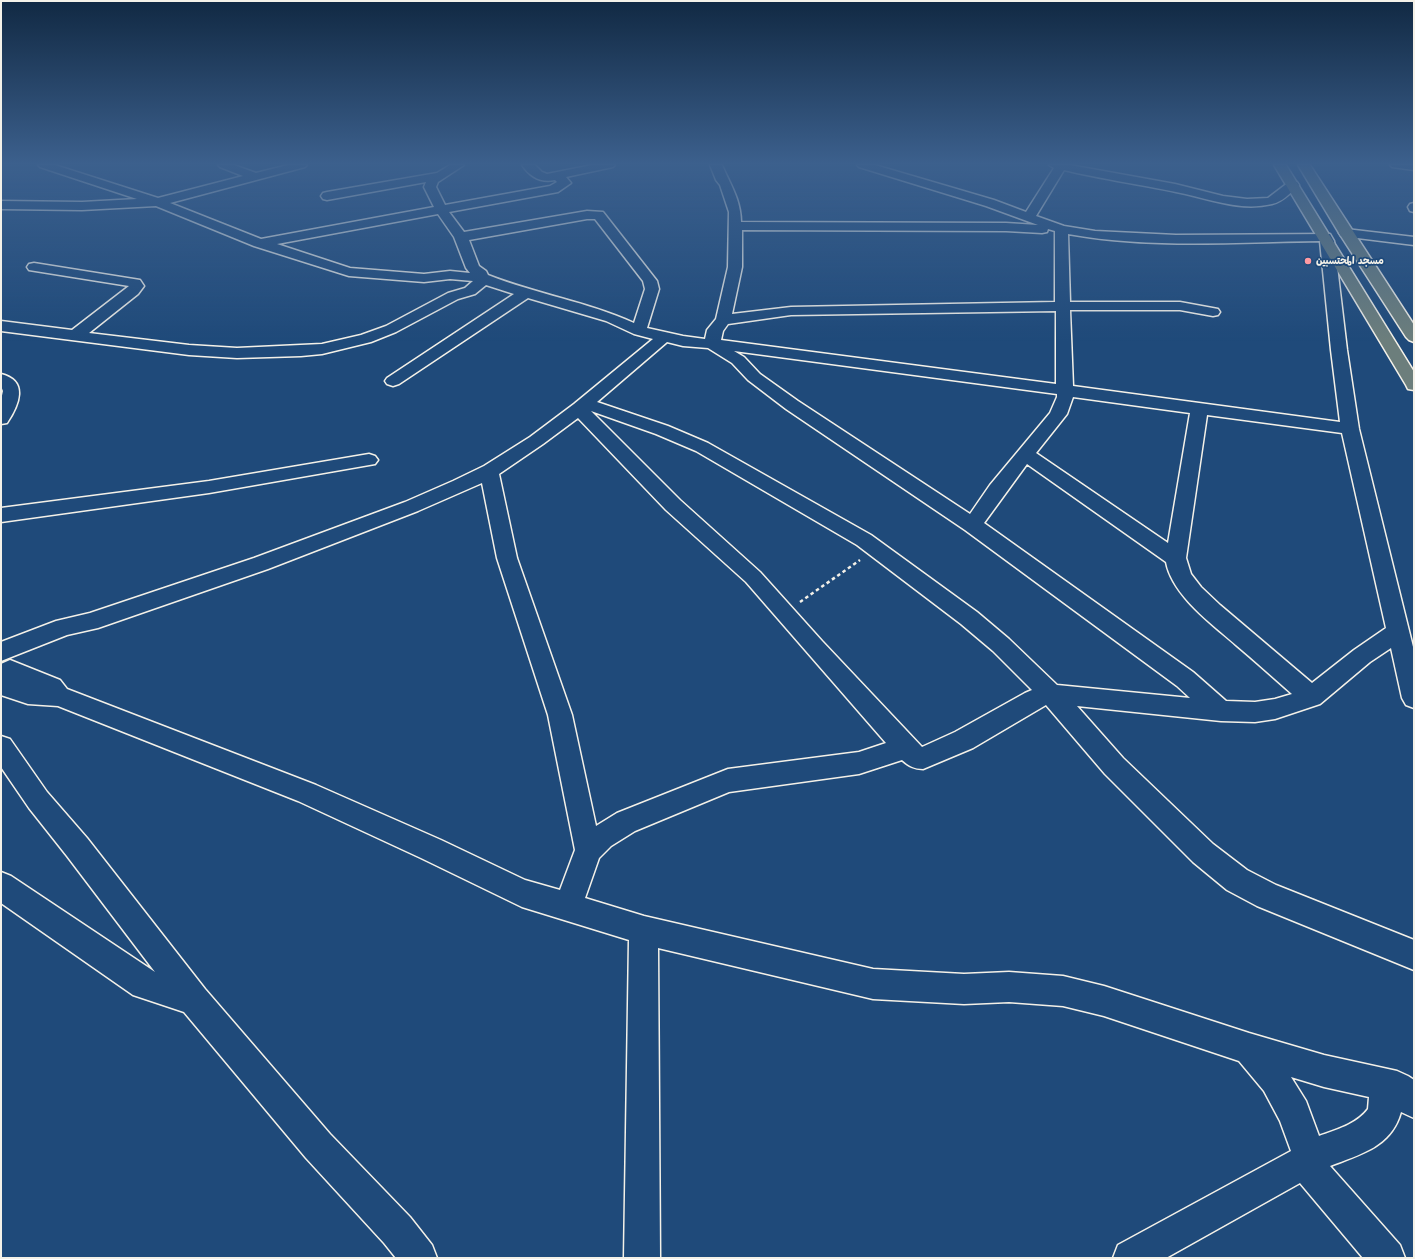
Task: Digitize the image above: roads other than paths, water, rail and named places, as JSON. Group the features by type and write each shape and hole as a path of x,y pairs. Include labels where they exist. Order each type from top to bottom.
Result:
{"main road":[{"path":"1317,224 1414,385"},
{"path":"1340,224 1414,337"}],"street":[{"path":"209,224 259,243 349,272 467,282 508,288 611,318 639,331 664,337 1199,410 1350,429"},
{"path":"259,243 369,224"},
{"path":"451,224 460,238 467,282"},
{"path":"460,238 538,224"},
{"path":"606,224 650,281 652,286 639,331"},
{"path":"1046,224 1061,230"},
{"path":"712,344 715,330 723,320 735,267 736,226 1006,227 1061,230 1108,236 1160,239 1326,239 1338,350 1350,429 1414,698"},
{"path":"972,525 1025,454 1058,414 1063,405 1065,392 1061,230"},
{"path":"1346,233 1414,241"},
{"path":"34,267 119,280 135,283 137,286 133,291 76,335"},
{"path":"1,326 157,347 231,352 300,351 322,349 360,341 391,329 467,282"},
{"path":"393,381 526,293"},
{"path":"723,320 779,312 823,310 1180,306 1213,312"},
{"path":"664,337 581,406 529,445 488,471 442,494 338,536 90,622 66,637 4,667 28,694 59,696 307,793 431,849 522,893 644,930 873,984 964,989 1009,987 1063,992 1104,1001 1249,1049 1324,1071 1402,1089 1385,1109 1382,1119 1377,1126 1363,1134 1307,1159 1131,1258"},
{"path":"712,344 738,360 754,377 792,405 972,525 1185,679 1221,711"},
{"path":"1,379 8,382 12,386 12,392 1,419"},
{"path":"581,406 673,505 753,577 814,647 906,748 917,758 923,758 964,740 1033,700 1051,694 1221,711 1255,712 1275,709 1312,696 1362,656 1398,632"},
{"path":"581,406 662,430 702,447 876,548 894,560 985,631 1051,694 1114,766 1204,853 1237,880 1267,896 1414,955"},
{"path":"1199,410 1176,558 1178,569 1183,579 1194,593 1218,616 1312,696"},
{"path":"1025,454 1136,532 1176,558"},
{"path":"1,515 209,486 369,460"},
{"path":"488,471 507,558 560,716 588,850"},
{"path":"1,747 38,800 77,847 194,1000 318,1146 397,1230 419,1258"},
{"path":"568,906 588,850 602,837 626,822 728,781 859,763 906,748"},
{"path":"1,886 144,984 194,1000"},
{"path":"642,1258 644,930"},
{"path":"1249,1049 1274,1080 1294,1113 1307,1159 1387,1258"}],"place":[{"name":"مسجد المحتسبين","path":"1308,261"}]}
